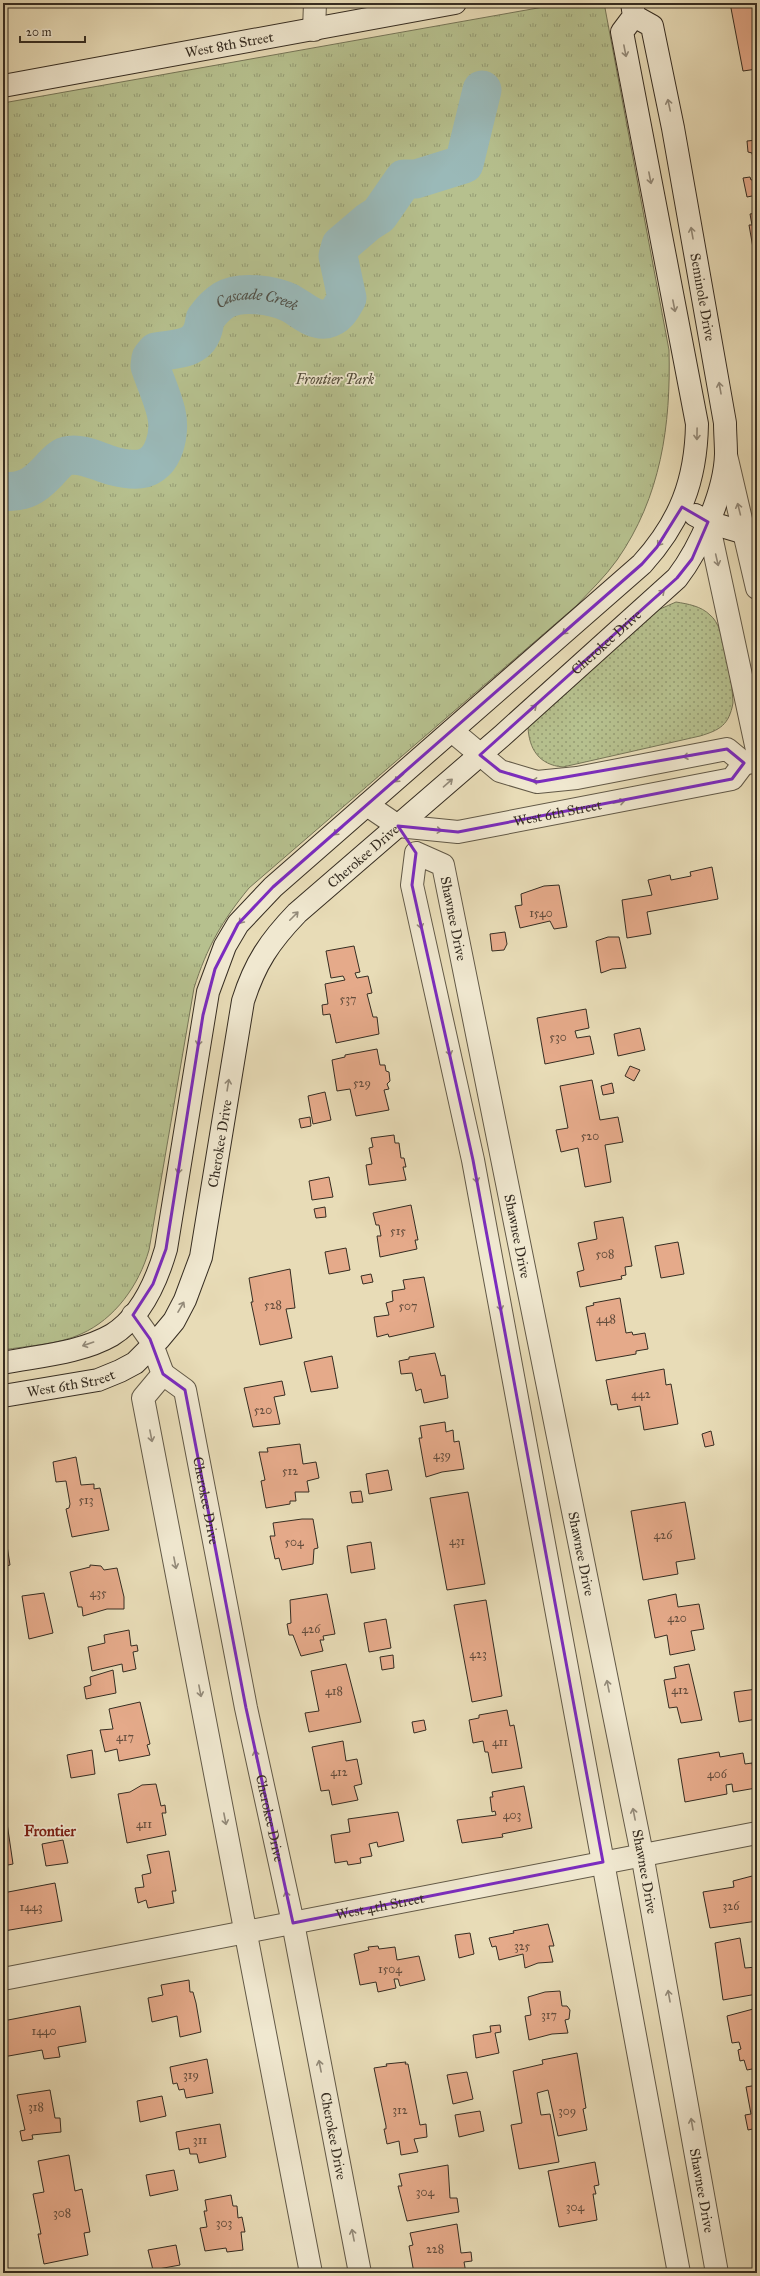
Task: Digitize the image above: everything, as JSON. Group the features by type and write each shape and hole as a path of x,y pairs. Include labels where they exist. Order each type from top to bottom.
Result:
{"street":[{"path":"314,30 315,3"},
{"name":"West 8th Street","path":"3,86 455,3"},
{"name":"Seminole Drive","path":"682,508 692,469 697,424 622,32 633,10 652,26 672,120 723,406 726,455 757,588"},
{"name":"Cherokee Drive","path":"135,1363 153,1346 174,1321 185,1300 201,1257 239,1022 247,988 257,963 268,945 297,913 480,755 677,578 692,559 708,522 723,476 726,455"},
{"path":"3,1363 88,1345 112,1335 128,1321 153,1284 166,1249 205,1008 215,969 225,946 238,924 254,906 642,564 657,547 682,508 708,522 745,532"},
{"path":"452,731 500,771 537,782 570,779 727,749 753,758 708,522"},
{"name":"West 6th Street","path":"367,805 398,826 458,832 732,779 753,758"},
{"path":"398,826 416,853 412,885 473,1160 679,2273"},
{"name":"Shawnee Drive","path":"416,853 443,865 642,1854 717,2273"},
{"path":"128,1321 153,1346 163,1374 144,1398 311,2273"},
{"name":"West 6th Street","path":"3,1396 98,1380 135,1363"},
{"name":"Cherokee Drive","path":"163,1374 185,1390 246,1708 293,1922 360,2273"},
{"name":"West 4th Street","path":"3,1979 642,1854 757,1833"}],"highlighted area":[{"path":"682,507 708,522 692,559 677,578 480,755 500,771 537,782 727,749 744,763 732,779 458,832 398,826 416,853 412,885 473,1160 603,1862 293,1923 246,1708 185,1390 163,1374 150,1339 133,1315 153,1284 166,1249 203,1015 215,969 225,946 238,924 273,887 642,564 657,547"}],"green space":[{"name":"Frontier Park","path":"566,3 602,3 605,8 669,350 668,406 665,433 653,486 644,511 632,536 617,560 576,606 249,888 239,900 216,935 204,960 194,988 149,1250 139,1276 124,1300 115,1310 93,1328 63,1340 3,1350 3,103"},
{"path":"676,602 703,609 716,621 724,643 731,682 733,703 726,722 718,729 700,736 563,767 555,766 542,759 533,749 528,727 651,613"}],"building":[{"path":"730,3 757,3 757,69 743,71"},
{"path":"757,140 757,177 752,153 748,152 747,141"},
{"path":"750,177 751,180 757,179 757,195 747,197 743,178"},
{"path":"757,213 756,265 749,225 752,225 750,214"},
{"path":"712,867 718,899 647,912 651,934 627,938 622,900 652,895 648,880 670,875 671,880 691,876 690,872"},
{"path":"559,885 567,927 554,929 550,921 520,928 515,906 522,905 521,894 544,886"},
{"path":"505,932 507,944 504,950 492,951 490,934"},
{"path":"608,937 619,937 626,968 612,969 601,973 596,941"},
{"path":"354,946 360,972 355,973 357,978 368,976 372,993 367,994 373,1017 377,1017 379,1034 336,1043 330,1014 323,1015 322,1005 328,1004 325,984 345,980 343,976 331,978 326,951"},
{"path":"586,1009 589,1028 575,1031 577,1038 590,1036 594,1054 545,1064 537,1018"},
{"path":"640,1028 645,1050 618,1056 614,1034"},
{"path":"377,1049 380,1065 385,1065 386,1071 389,1072 390,1081 387,1084 389,1089 384,1090 389,1110 356,1116 350,1089 337,1091 332,1060 345,1057 345,1055"},
{"path":"630,1066 640,1070 634,1081 625,1076"},
{"path":"592,1080 600,1120 618,1117 623,1142 605,1145 611,1182 585,1187 578,1148 561,1152 556,1130 568,1128 560,1086"},
{"path":"612,1083 614,1093 603,1095 601,1086"},
{"path":"325,1092 331,1120 313,1124 308,1096"},
{"path":"310,1117 311,1126 301,1128 299,1119"},
{"path":"394,1135 395,1143 399,1143 401,1158 404,1158 406,1167 403,1167 406,1180 369,1185 366,1165 372,1164 369,1148 373,1147 371,1138"},
{"path":"329,1177 333,1197 312,1200 309,1181"},
{"path":"411,1205 418,1240 415,1240 417,1249 380,1257 377,1236 381,1236 379,1225 376,1225 373,1213"},
{"path":"325,1207 326,1217 316,1218 314,1209"},
{"path":"623,1217 632,1266 625,1267 626,1275 621,1276 622,1279 580,1287 577,1272 584,1270 578,1243 597,1239 594,1222"},
{"path":"678,1242 684,1274 661,1278 655,1246"},
{"path":"346,1248 350,1270 329,1274 325,1252"},
{"path":"290,1269 295,1308 286,1309 292,1338 260,1345 251,1302 253,1302 249,1278"},
{"path":"371,1274 373,1282 363,1284 361,1276"},
{"path":"424,1277 434,1327 389,1337 388,1334 377,1337 374,1317 389,1315 386,1303 393,1301 392,1291 405,1289 403,1280"},
{"path":"620,1298 626,1333 632,1332 633,1335 645,1333 648,1349 636,1351 636,1354 596,1361 586,1307 594,1305 593,1303"},
{"path":"435,1353 441,1376 445,1375 448,1398 424,1403 421,1389 416,1391 412,1373 401,1374 399,1361 409,1359 409,1357"},
{"path":"332,1356 338,1388 311,1392 304,1362"},
{"path":"664,1369 666,1385 671,1384 678,1424 644,1430 640,1406 618,1410 617,1404 611,1405 606,1380"},
{"path":"282,1381 285,1395 274,1397 280,1424 253,1427 244,1388"},
{"path":"445,1422 446,1432 453,1430 454,1442 459,1441 464,1469 442,1472 426,1477 419,1438 422,1438 420,1426"},
{"path":"711,1431 714,1445 705,1447 702,1434"},
{"path":"300,1444 303,1464 316,1462 319,1478 307,1481 309,1492 295,1492 296,1501 290,1501 290,1504 266,1508 261,1481 265,1480 259,1452 268,1452 267,1448"},
{"path":"76,1457 81,1485 94,1484 94,1489 100,1488 109,1530 72,1537 66,1509 69,1508 70,1504 66,1481 56,1482 53,1462"},
{"path":"388,1470 392,1490 369,1494 366,1474"},
{"path":"361,1491 363,1502 352,1503 350,1492"},
{"path":"468,1492 485,1584 447,1590 430,1498"},
{"path":"685,1502 695,1559 676,1562 678,1574 643,1580 631,1511"},
{"path":"313,1519 318,1548 314,1549 313,1564 282,1570 279,1558 275,1559 270,1536 275,1536 273,1523"},
{"path":"3,1539 6,1539 10,1565 3,1567"},
{"path":"371,1542 375,1569 351,1573 347,1546"},
{"path":"90,1565 101,1566 104,1570 117,1568 124,1597 124,1609 107,1609 83,1616 82,1607 78,1607 70,1572 90,1567"},
{"path":"44,1593 53,1633 29,1639 22,1596"},
{"path":"327,1594 335,1634 323,1636 324,1640 320,1640 323,1651 301,1656 293,1635 289,1635 287,1624 291,1623 290,1600"},
{"path":"676,1594 678,1607 699,1604 704,1629 691,1631 695,1650 670,1655 667,1635 655,1638 648,1600"},
{"path":"486,1600 502,1696 472,1702 454,1605"},
{"path":"386,1619 391,1648 369,1652 364,1623"},
{"path":"129,1630 131,1646 137,1645 138,1651 133,1652 136,1669 123,1672 122,1664 92,1671 88,1647 105,1643 104,1635"},
{"path":"393,1655 394,1668 382,1670 380,1657"},
{"path":"346,1664 361,1722 309,1732 305,1713 319,1711 311,1671"},
{"path":"689,1664 702,1720 681,1723 677,1707 669,1708 664,1680 676,1678 674,1667"},
{"path":"113,1670 116,1693 86,1699 84,1687 91,1685 90,1677"},
{"path":"757,1689 757,1719 739,1722 734,1692"},
{"path":"140,1702 150,1744 147,1745 150,1755 119,1761 117,1749 105,1752 100,1730 113,1729 109,1709"},
{"path":"507,1710 510,1726 514,1725 522,1768 492,1773 488,1752 485,1752 483,1741 473,1743 469,1720 479,1718 479,1715"},
{"path":"424,1720 426,1730 414,1733 412,1722"},
{"path":"343,1741 346,1761 357,1759 362,1784 354,1786 358,1800 332,1805 329,1790 321,1791 312,1747"},
{"path":"92,1750 95,1774 71,1778 67,1755"},
{"path":"719,1752 720,1757 743,1753 745,1764 752,1763 756,1788 733,1792 732,1784 726,1785 727,1794 685,1802 678,1759"},
{"path":"156,1784 161,1806 165,1805 166,1813 162,1813 166,1835 127,1843 118,1794 130,1792 142,1785"},
{"path":"524,1786 532,1828 502,1834 503,1837 462,1843 457,1820 496,1815 495,1811 492,1812 490,1797 493,1797 492,1792"},
{"path":"398,1812 404,1841 378,1847 377,1842 369,1844 372,1856 360,1858 361,1863 348,1865 347,1861 335,1863 331,1835 350,1832 348,1819"},
{"path":"7,1823 13,1864 3,1866 3,1824"},
{"path":"63,1840 68,1863 46,1866 42,1844"},
{"path":"169,1851 176,1891 172,1891 174,1903 148,1908 146,1900 138,1903 135,1888 144,1887 142,1875 151,1873 147,1855"},
{"path":"756,1875 757,1921 710,1928 703,1892 734,1887 733,1881"},
{"path":"55,1883 62,1921 4,1931 3,1933 3,1893"},
{"path":"548,1924 554,1946 549,1946 553,1962 538,1963 525,1968 523,1954 499,1960 496,1946 492,1947 489,1938 514,1933 513,1931"},
{"path":"470,1933 474,1954 459,1958 455,1935"},
{"path":"740,1938 745,1968 757,1967 757,1994 723,2000 715,1943"},
{"path":"378,1946 379,1949 395,1947 397,1960 419,1956 425,1980 400,1986 398,1979 394,1979 396,1988 378,1992 376,1982 360,1985 354,1954 369,1950 368,1947"},
{"path":"189,1980 190,1992 193,1992 201,2032 180,2037 177,2016 152,2022 148,1998 163,1995 161,1985"},
{"path":"560,1991 562,2006 567,2006 570,2010 569,2019 565,2020 568,2033 552,2034 529,2040 525,2016 531,2015 528,1997 545,1992"},
{"path":"80,2006 86,2042 58,2047 60,2057 44,2059 42,2050 3,2057 3,2021"},
{"path":"757,2008 757,2068 747,2070 744,2060 740,2061 738,2050 741,2049 739,2042 732,2043 727,2016"},
{"path":"500,2025 501,2032 495,2033 499,2053 476,2058 473,2035 491,2032 490,2026"},
{"path":"577,2053 586,2108 583,2109 587,2130 558,2136 548,2090 537,2093 541,2115 550,2114 559,2162 519,2169 511,2125 522,2123 513,2071 543,2064 542,2060"},
{"path":"207,2059 213,2093 186,2098 184,2089 179,2090 177,2083 173,2084 170,2067"},
{"path":"406,2062 405,2064 408,2064 420,2125 426,2124 427,2137 414,2139 418,2152 401,2155 399,2141 387,2144 384,2129 386,2129 386,2126 374,2068 387,2066 386,2064"},
{"path":"467,2072 473,2099 453,2104 447,2075"},
{"path":"757,2085 757,2128 748,2130 745,2115 751,2114 746,2087"},
{"path":"50,2090 55,2118 60,2118 61,2132 32,2135 33,2139 22,2141 20,2131 25,2130 17,2095"},
{"path":"162,2096 166,2116 140,2122 137,2101"},
{"path":"480,2111 484,2131 459,2137 455,2115"},
{"path":"220,2124 226,2157 199,2163 197,2154 190,2154 189,2148 179,2150 176,2132"},
{"path":"69,2155 75,2191 82,2189 90,2232 84,2233 88,2255 44,2264 38,2234 41,2234 33,2194 44,2192 38,2161"},
{"path":"595,2162 599,2185 594,2186 596,2194 593,2194 597,2220 559,2227 548,2171"},
{"path":"448,2165 450,2198 457,2198 459,2212 407,2221 398,2186 402,2186 399,2174"},
{"path":"174,2170 178,2190 150,2196 146,2175"},
{"path":"231,2195 233,2206 237,2206 238,2218 242,2217 245,2232 241,2232 243,2250 227,2252 226,2248 205,2251 200,2228 207,2227 204,2211 207,2211 205,2200"},
{"path":"457,2224 461,2253 471,2252 472,2261 464,2262 466,2273 414,2273 409,2246 413,2245 410,2233"},
{"path":"176,2245 180,2265 153,2270 148,2250"}],"waterway":[{"name":"Cascade Creek","path":"3,491 19,491 32,486 62,457 66,456 84,456 113,466 134,469 140,469 155,462 161,455 167,438 168,428 163,400 150,366 151,358 156,352 182,348 195,342 200,337 205,319 213,309 224,300 231,297 248,294 266,296 290,303 316,318 326,319 336,314 347,298 338,256 341,245 368,222 379,215 404,179 416,179 464,164 482,90"}],"district":[{"name":"Frontier","path":"50,1831"}]}
